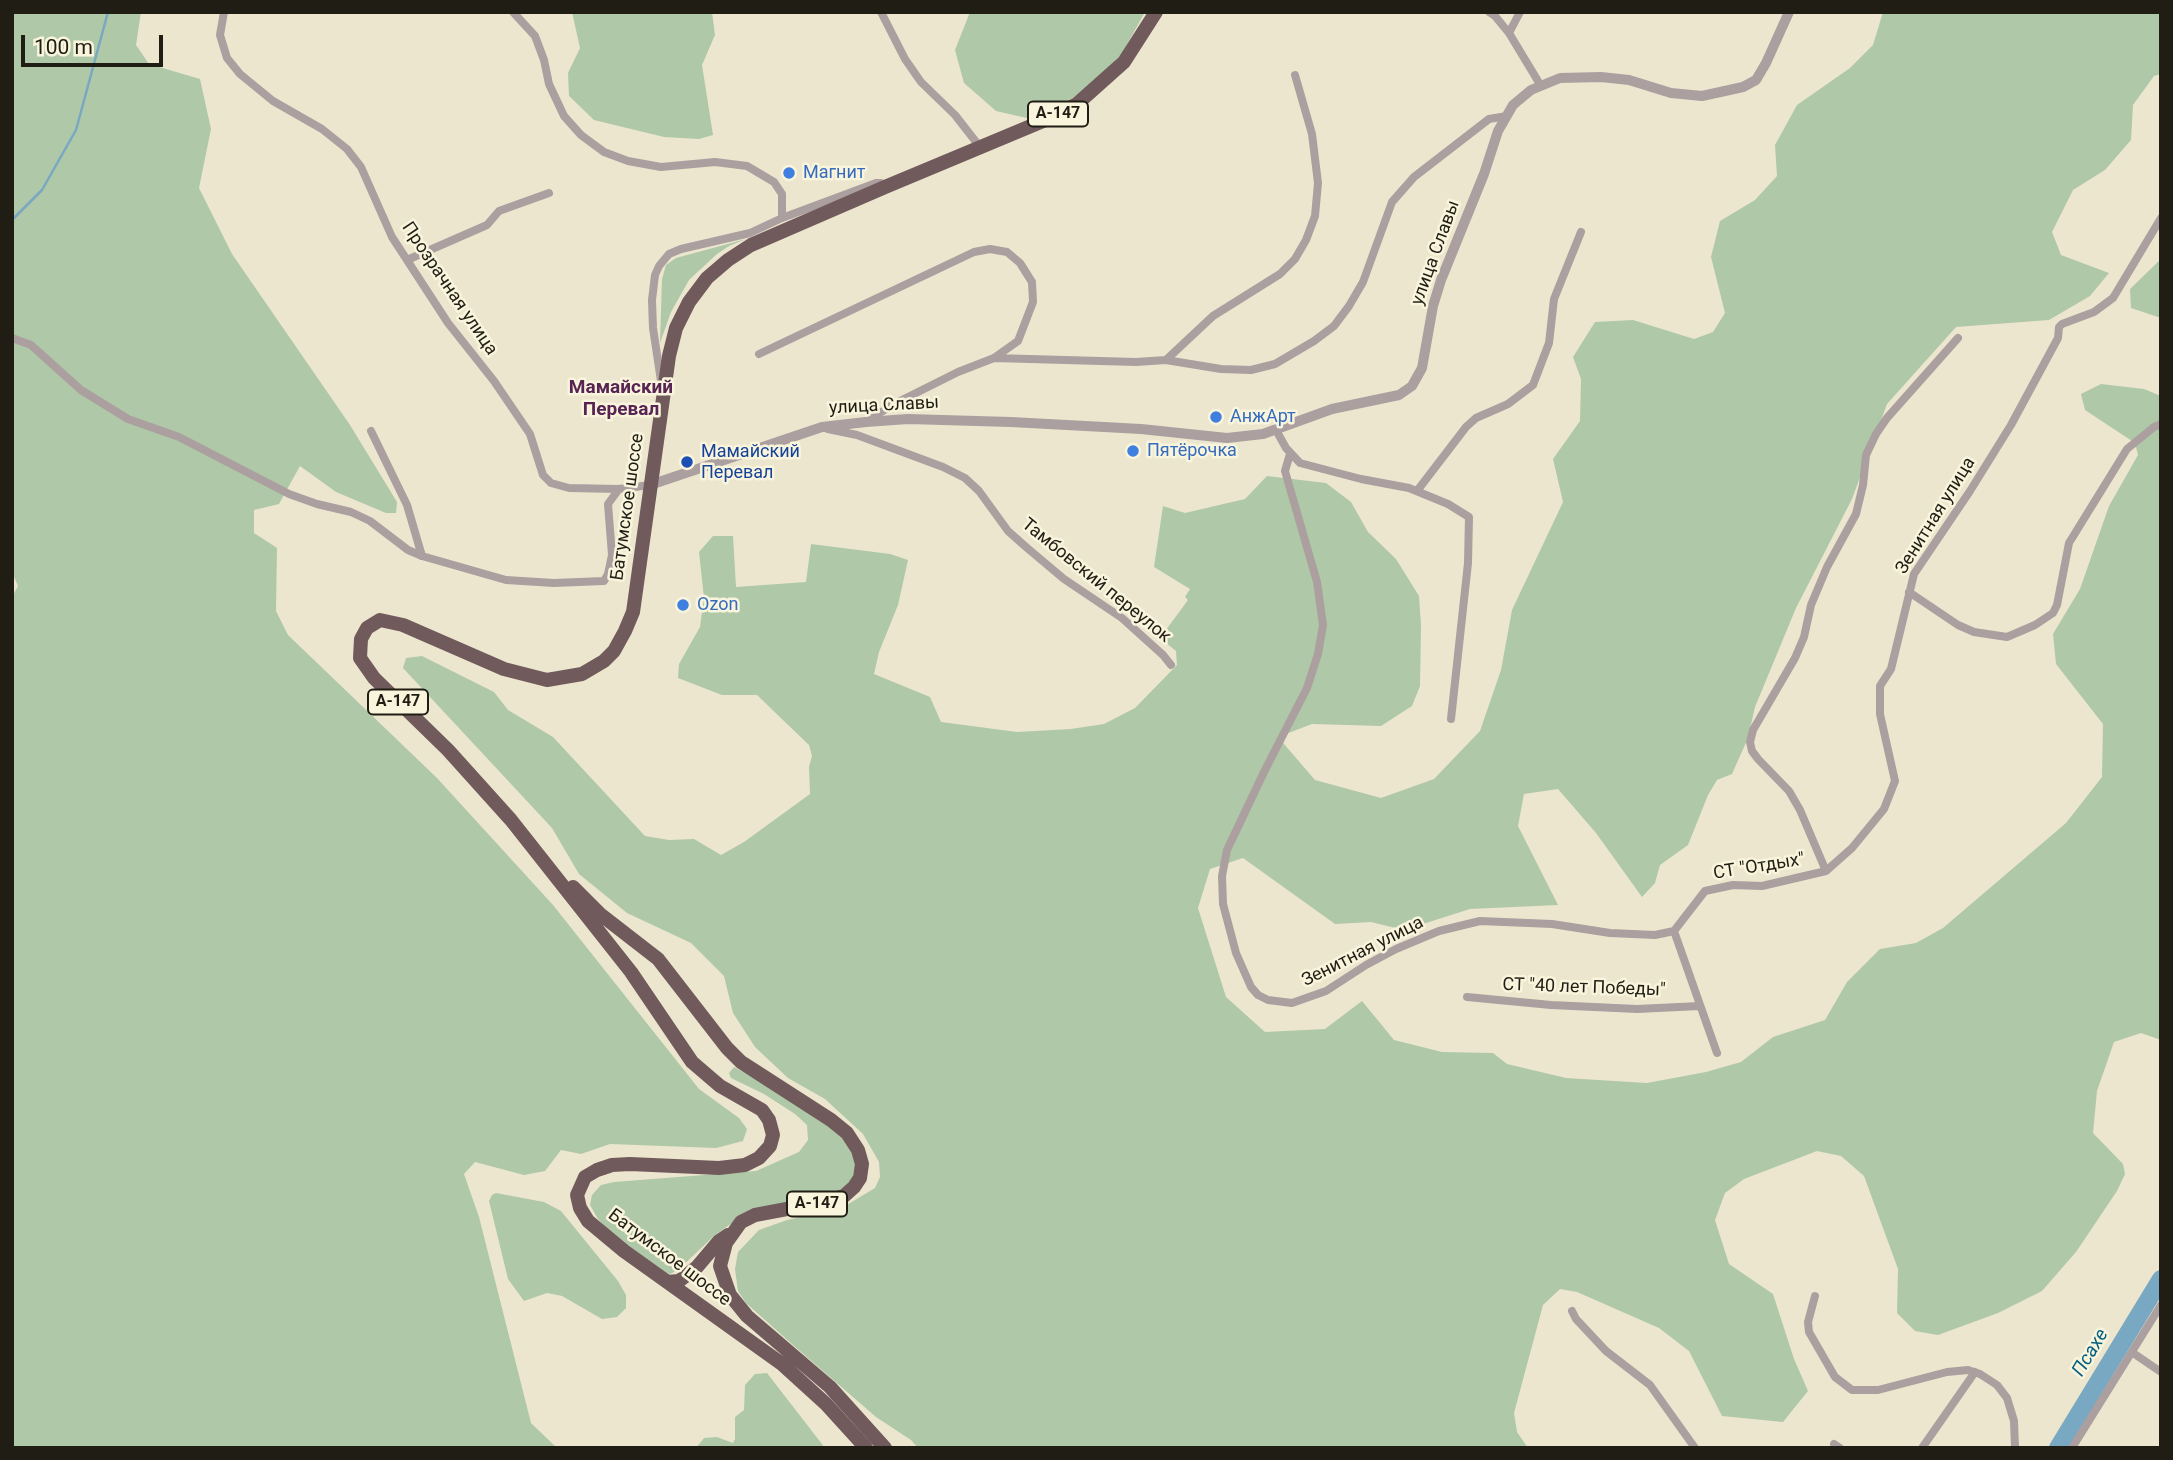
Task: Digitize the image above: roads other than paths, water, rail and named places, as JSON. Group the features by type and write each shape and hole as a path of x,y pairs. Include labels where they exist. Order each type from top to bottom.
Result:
{"highway":[{"name":"Батумское шоссе","path":"886,1448 830,1387 747,1316 730,1295 720,1266 722,1253 741,1222 755,1215 844,1196 854,1188 860,1178 862,1164 858,1150 847,1133 741,1062 727,1048 670,972 647,948 600,914 526,838 448,750 374,678 360,658 361,639 367,628 380,621 403,625 504,669 531,677 547,680 567,678 593,669 614,651 632,612 668,356 689,302 707,278 727,260 751,246 1055,116 1077,104 1124,62 1156,12"},
{"name":"Батумское шоссе","path":"526,838 654,1003 692,1062 720,1086 762,1111 769,1120 773,1135 765,1153 746,1165 719,1168 612,1165 597,1170 585,1177 577,1195 580,1208 588,1222 792,1373 826,1404 866,1448"},
{"path":"623,962 624,954 630,948 647,948"},
{"path":"667,1282 679,1281 697,1267 719,1241 732,1233"}],"street":[{"name":"Прозрачная улица","path":"225,12 220,35 226,58 240,74 273,101 321,129 347,149 360,167 392,237 448,323 494,381 530,434 544,475 551,483 569,488 619,489 650,485"},
{"path":"513,12 535,36 549,84 564,116 581,135 604,152 628,161 661,166 715,162 747,166 774,182 782,194 782,218"},
{"path":"881,12 905,59 921,82 955,115 980,147"},
{"path":"1489,12 1509,33 1541,86"},
{"path":"1509,33 1520,12"},
{"name":"улица Славы","path":"650,485 822,427 908,419 1141,429 1227,438 1276,430 1332,408 1399,396 1416,381 1424,360 1433,306 1441,280 1475,198 1498,131 1513,105 1531,90 1560,78 1601,77 1629,80 1671,93 1702,96 1743,87 1756,80 1788,12"},
{"path":"1167,360 1213,316 1280,274 1295,259 1306,240 1315,216 1318,183 1312,134 1295,75"},
{"path":"994,358 1136,362 1167,360 1221,369 1251,370 1275,364 1334,326 1349,306 1363,282 1392,202 1414,177 1489,119 1507,117"},
{"path":"663,395 653,328 652,300 655,275 669,254 750,233 782,218 876,183 885,187"},
{"path":"407,260 487,225 499,211 549,192"},
{"name":"Зенитная улица","path":"1826,871 1852,848 1884,809 1895,781 1880,714 1880,686 1891,669 1914,574 2011,425 2058,338 2057,332 2062,324 2094,312 2113,298 2161,218"},
{"path":"1417,491 1466,427 1476,418 1508,404 1533,385 1549,343 1554,299 1581,232"},
{"path":"759,354 974,252 990,249 1007,251 1020,263 1032,282 1033,302 1018,341 994,358 958,372 892,405 866,422"},
{"path":"12,338 31,345 81,390 128,419 179,437 289,494 370,521 398,543 422,556 506,580 554,583 604,581 611,555 608,504 619,489"},
{"path":"1826,871 1789,791 1758,759 1750,742 1753,730 1795,658 1826,566 1856,514 1866,455 1876,434 1958,338"},
{"path":"1909,592 1958,625 1974,632 2007,637 2035,625 2053,613 2057,605 2069,542 2127,449 2161,424"},
{"name":"Тамбовский переулок","path":"822,427 857,435 965,478 979,491 1008,531 1064,579 1122,618 1164,655 1171,665"},
{"path":"1276,430 1290,454 1300,463 1417,491 1448,504 1469,517 1468,563 1451,719"},
{"path":"371,431 407,505 422,556"},
{"name":"Зенитная улица","path":"1290,454 1285,471 1317,582 1323,625 1318,654 1307,688 1227,850 1222,876 1223,904 1236,953 1251,987 1258,995 1268,1000 1292,1003 1326,992 1396,949 1439,931 1480,921 1552,924 1609,933 1655,935 1674,931"},
{"name":"СТ \"Отдых\"","path":"1674,931 1705,891 1732,885 1762,886 1826,871"},
{"path":"1674,931 1717,1053"},
{"name":"СТ \"40 лет Победы\"","path":"1467,997 1637,1009 1700,1006"},
{"path":"1815,1296 1808,1322 1810,1332 1835,1377 1852,1390 1878,1391 1947,1372 1975,1372 1997,1385 2007,1398 2014,1421 2015,1448"},
{"path":"2072,1448 2161,1305"},
{"path":"1572,1311 1606,1352 1650,1385 1695,1448"},
{"path":"2133,1353 2161,1372"},
{"path":"1922,1448 1975,1372"}],"waterway":[{"path":"12,220 42,190 76,130 108,12"},
{"name":"Псахе","path":"2058,1448 2161,1279"}],"place":[{"name":"Магнит","path":"789,173"},
{"name":"АнжАрт","path":"1216,417"},
{"name":"Пятёрочка","path":"1133,451"},
{"name":"Мамайский Перевал","path":"687,462"},
{"name":"Ozon","path":"683,605"}],"district":[{"name":"Мамайский Перевал","path":"621,399"}]}
